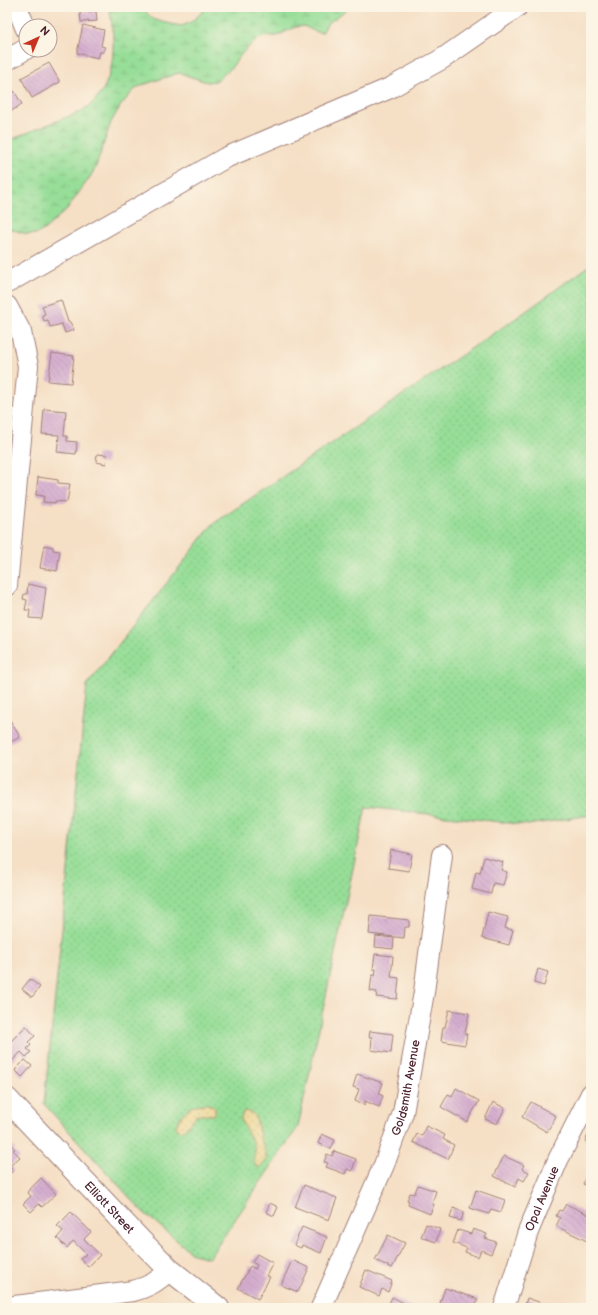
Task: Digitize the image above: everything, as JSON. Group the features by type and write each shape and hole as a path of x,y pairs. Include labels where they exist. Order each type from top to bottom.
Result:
{"main road":[{"name":"Elliott Street","path":"7,1099 170,1270 218,1308"}],"street":[{"path":"17,7 22,18"},
{"path":"7,283 225,158 390,88 442,59 517,7"},
{"path":"7,60 18,54"},
{"path":"7,306 21,332 28,366 7,586"},
{"name":"Goldsmith Avenue","path":"321,1308 384,1165 403,1112 424,992 442,854"},
{"name":"Opal Avenue","path":"504,1308 528,1232 558,1160 591,1094"},
{"path":"7,1307 133,1291 145,1288 157,1282 170,1270"}],"green space":[{"path":"109,7 141,7 153,19 182,26 191,22 208,7 350,7 327,24 322,33 304,26 295,27 277,36 267,36 258,39 243,52 231,68 216,81 207,82 179,73 142,85 134,90 121,105 111,122 95,169 67,209 45,229 37,234 27,234 7,228 7,142 79,113 94,101 103,90 112,63 113,34"},
{"path":"591,264 591,815 528,825 366,807 298,1127 209,1258 193,1254 142,1211 44,1104 87,685 213,524 525,312"}],"sand":[{"path":"207,1104 214,1106 215,1113 213,1115 197,1115 188,1126 181,1131 176,1128 178,1121 186,1111 193,1106"},
{"path":"244,1111 253,1114 256,1119 261,1141 266,1153 266,1161 260,1167 254,1163 254,1146 242,1122 241,1118"}],"building":[{"path":"96,11 97,21 81,22 80,12"},
{"path":"83,25 104,30 101,46 105,47 103,52 100,52 98,58 77,53"},
{"path":"49,63 60,82 32,98 21,78"},
{"path":"14,91 22,104 10,112 7,108 7,96"},
{"path":"61,300 68,322 70,322 74,330 65,333 62,324 50,327 48,320 44,321 42,315 45,314 42,306"},
{"path":"52,353 74,356 71,383 48,381"},
{"path":"44,409 66,411 64,436 67,436 67,441 77,442 76,454 57,452 59,435 42,434"},
{"path":"97,454 107,455 106,464 96,462"},
{"path":"38,477 58,480 58,483 70,484 67,502 43,502 44,496 36,495"},
{"path":"44,545 53,547 53,550 60,551 57,571 40,568"},
{"path":"28,584 46,588 42,619 29,618 30,610 25,610 27,600 23,599 24,594 27,594"},
{"path":"7,715 20,737 7,744"},
{"path":"391,850 412,854 409,871 388,868"},
{"path":"484,857 503,862 501,870 507,872 503,885 493,883 491,894 472,889 476,872 480,873"},
{"path":"488,912 508,917 505,928 513,930 509,945 482,938"},
{"path":"371,916 409,920 409,927 405,927 404,938 369,934"},
{"path":"376,936 394,938 393,949 375,947"},
{"path":"375,954 393,956 391,977 399,978 397,999 376,997 377,992 370,991 372,975 375,976 376,969 373,969"},
{"path":"538,969 548,972 544,986 534,983"},
{"path":"30,979 40,987 32,997 22,989"},
{"path":"449,1010 469,1013 465,1034 467,1034 465,1045 441,1041 443,1027 445,1027"},
{"path":"26,1026 35,1036 28,1042 31,1045 27,1049 31,1052 26,1057 21,1052 12,1061 7,1056 7,1045"},
{"path":"370,1031 393,1034 391,1053 371,1050 372,1037 369,1037"},
{"path":"25,1060 32,1066 22,1077 15,1070"},
{"path":"357,1074 383,1083 379,1094 383,1096 379,1107 365,1101 364,1105 355,1101 359,1089 353,1087"},
{"path":"456,1088 479,1101 467,1122 441,1107 448,1094 452,1096"},
{"path":"493,1102 505,1108 497,1124 485,1119"},
{"path":"531,1102 556,1116 547,1132 522,1117"},
{"path":"426,1126 445,1135 443,1139 454,1145 448,1159 413,1142 417,1134 422,1136"},
{"path":"591,1130 591,1145 585,1141"},
{"path":"322,1134 335,1140 331,1149 318,1143"},
{"path":"8,1141 15,1149 13,1150 20,1157 10,1166 14,1170 9,1174 7,1173"},
{"path":"334,1151 356,1159 352,1171 347,1169 345,1174 326,1167 328,1163 324,1162 327,1154 332,1156"},
{"path":"504,1156 524,1165 522,1169 529,1172 524,1181 519,1178 515,1187 494,1176"},
{"path":"591,1168 591,1187 583,1184"},
{"path":"41,1178 56,1194 42,1207 39,1204 31,1212 23,1204 31,1196 27,1192"},
{"path":"304,1185 337,1198 329,1220 295,1207"},
{"path":"418,1185 436,1191 432,1204 434,1204 430,1214 408,1205 409,1201 407,1200 410,1193 414,1194"},
{"path":"476,1190 505,1200 501,1212 491,1209 489,1214 470,1208"},
{"path":"270,1203 278,1207 274,1216 266,1212"},
{"path":"566,1204 591,1216 591,1233 587,1241 556,1226 560,1218 556,1216 559,1210 562,1211"},
{"path":"453,1208 464,1212 461,1221 450,1218"},
{"path":"71,1212 91,1232 84,1239 100,1255 88,1267 80,1259 86,1254 73,1241 67,1248 57,1238 63,1231 57,1226"},
{"path":"426,1224 440,1229 436,1242 421,1237"},
{"path":"302,1227 327,1237 321,1253 302,1245 301,1248 294,1245"},
{"path":"473,1229 487,1234 485,1238 496,1242 491,1254 481,1250 478,1257 465,1252 467,1248 453,1243 458,1230 471,1234"},
{"path":"388,1235 405,1243 392,1268 375,1260"},
{"path":"257,1254 273,1263 266,1276 270,1277 258,1299 238,1288 250,1266 255,1269 257,1265 252,1262"},
{"path":"292,1260 309,1268 298,1292 281,1285"},
{"path":"366,1270 392,1281 388,1292 382,1289 379,1296 359,1287"},
{"path":"445,1288 478,1299 475,1308 445,1308 446,1305 440,1303"},
{"path":"392,1297 414,1308 392,1308 388,1306"},
{"path":"527,1298 553,1307 553,1308 524,1308"}]}
